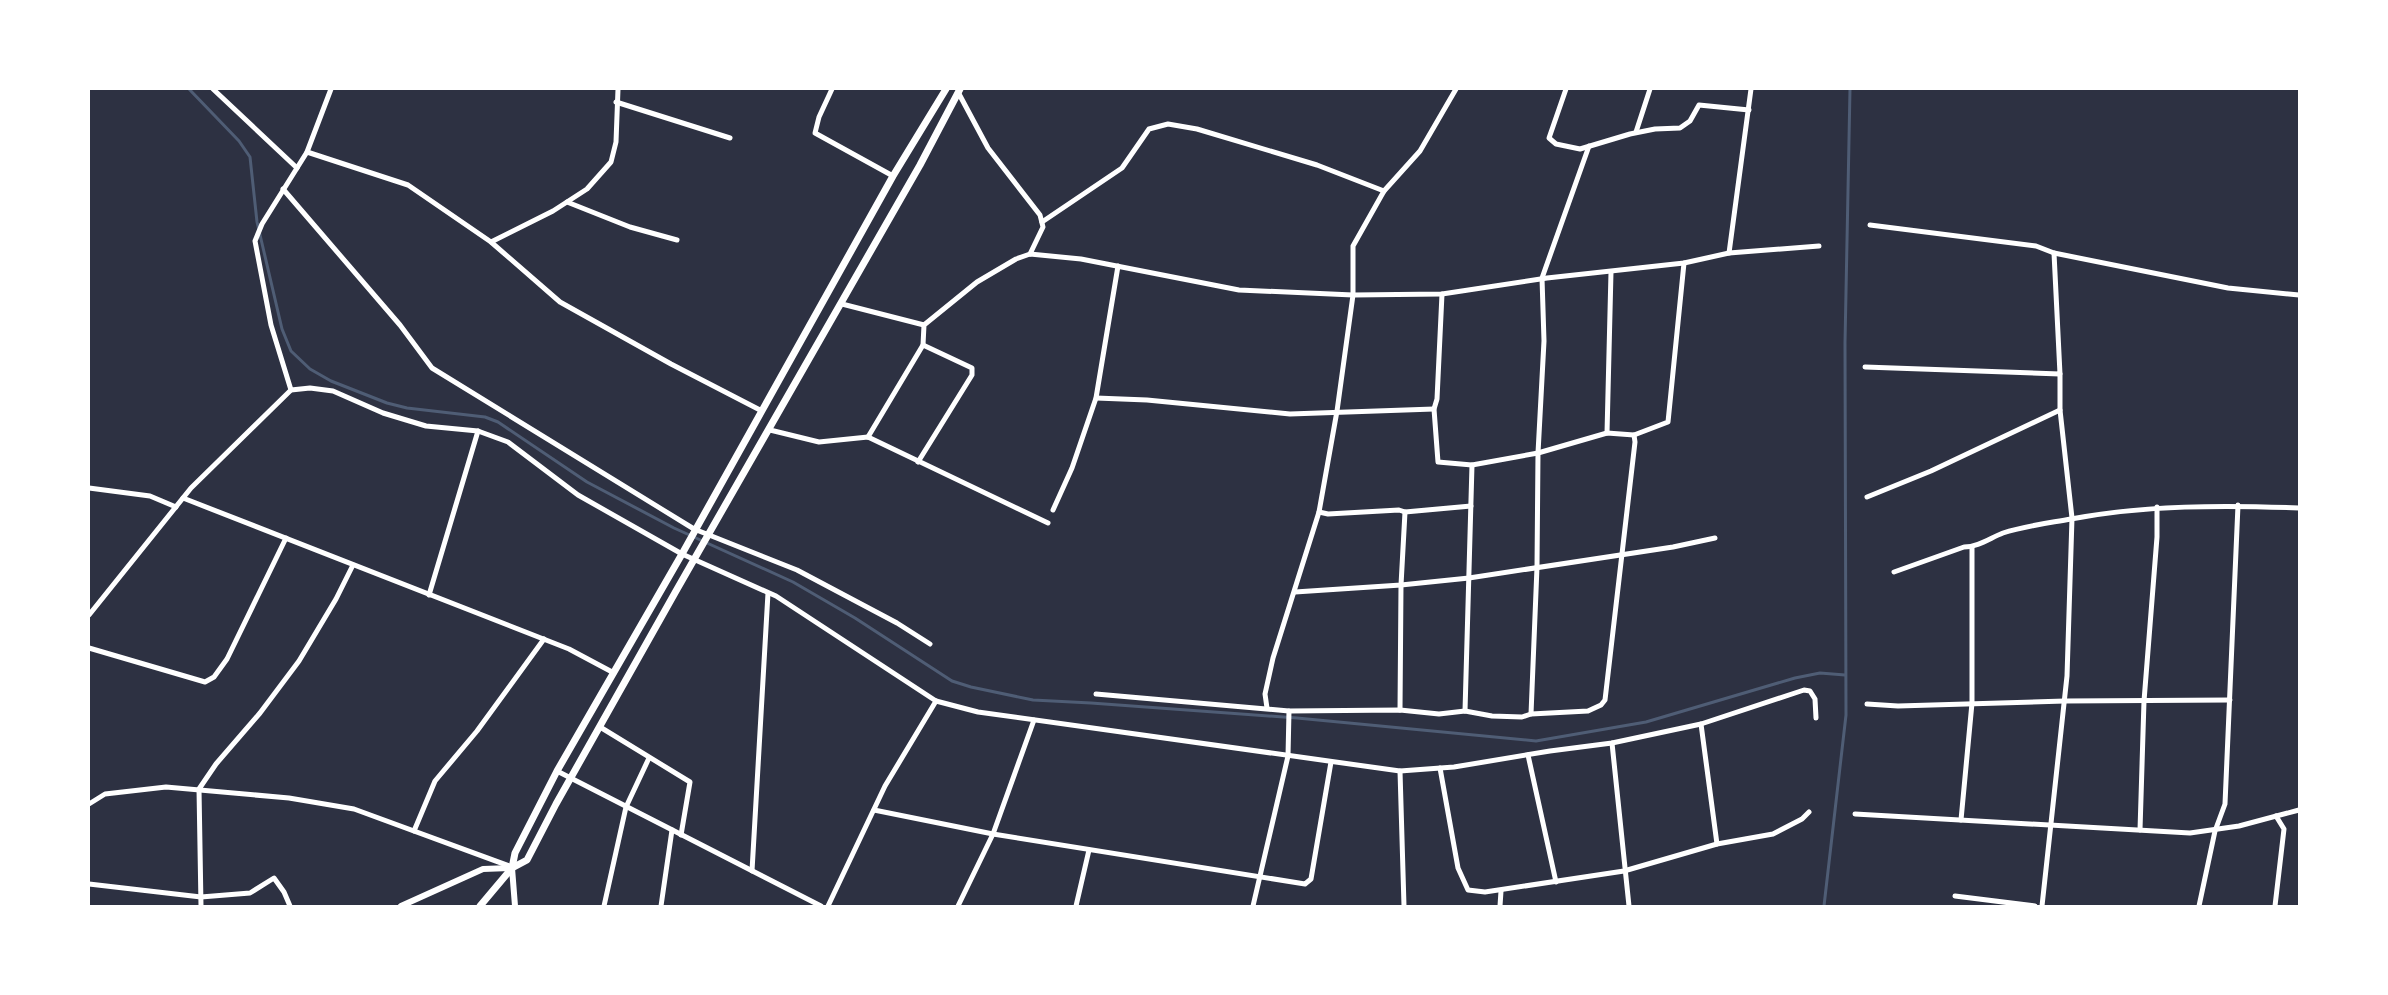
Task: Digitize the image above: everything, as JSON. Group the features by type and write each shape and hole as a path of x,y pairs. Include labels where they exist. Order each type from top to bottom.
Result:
{"main road":[{"path":"512,868 515,853 557,771 682,554 760,410 893,176 946,89"},
{"path":"480,906 512,868 527,860 707,537 842,304 959,91"}],"street":[{"path":"213,89 296,168"},
{"path":"292,390 271,325 255,241 262,224 307,152 331,89"},
{"path":"490,242 567,202 587,189 611,162 616,142 616,102 618,89"},
{"path":"832,89 819,117 815,133 893,176"},
{"path":"1267,708 1265,694 1273,658 1319,512 1337,411 1353,295 1353,246 1384,191 1420,151 1456,89"},
{"path":"1566,89 1549,138 1556,144 1580,149 1636,132 1680,128 1690,121 1699,105 1750,110"},
{"path":"1636,132 1650,89"},
{"path":"1729,252 1750,110 1751,89"},
{"path":"959,91 988,148 1040,215 1043,227 1030,254"},
{"path":"616,102 730,138"},
{"path":"1042,222 1122,168 1149,129 1168,124 1197,129 1317,166 1384,191"},
{"path":"1531,714 1537,567 1538,453 1544,341 1542,278 1589,146"},
{"path":"307,152 408,185 490,242 560,302 671,364 760,410"},
{"path":"283,189 400,324 432,368 693,531 797,570 897,623 930,644"},
{"path":"567,202 630,227 677,240"},
{"path":"1870,225 2036,246 2054,253 2228,288 2299,295"},
{"path":"868,437 923,345 924,325 977,282 1016,259 1030,254 1081,259 1239,290 1353,295 1442,294 1542,278 1684,263 1729,252 1819,246"},
{"path":"2042,906 2067,676 2072,518 2060,410 2054,253"},
{"path":"1442,294 1437,399 1434,409 1438,462 1472,465 1538,453 1607,433 1634,435 1668,422 1684,263"},
{"path":"1054,510 1072,468 1096,398 1118,266"},
{"path":"1607,433 1611,272"},
{"path":"842,304 924,325"},
{"path":"918,462 972,375 972,368 923,345"},
{"path":"1866,367 2060,374"},
{"path":"89,615 183,498 292,390 310,388 333,391 383,413 426,426 478,431 508,442 578,495 682,554 776,596 936,701 978,712 1400,771 1440,768 1612,743 1701,724 1804,690 1810,691 1815,698 1816,718"},
{"path":"1096,398 1148,400 1290,414 1434,409"},
{"path":"1867,497 1930,471 2060,410"},
{"path":"770,430 819,442 868,437 1048,523"},
{"path":"429,595 478,431"},
{"path":"1096,694 1267,708 1289,712 1400,710 1439,714 1466,711 1492,716 1522,717 1531,714 1588,711 1601,705 1605,700 1635,442 1634,435"},
{"path":"1466,711 1472,465"},
{"path":"89,488 150,496 176,507"},
{"path":"183,498 568,649 614,673"},
{"path":"2198,906 2215,831 2225,804 2238,505"},
{"path":"1894,572 1964,547 1972,547 2004,533 2072,518 2157,507 2238,505 2299,508"},
{"path":"1319,512 1328,514 1398,510 1405,512 1471,506"},
{"path":"2140,830 2144,701 2157,537 2157,507"},
{"path":"1400,710 1401,586 1405,512"},
{"path":"89,648 205,682 214,677 227,659 286,538"},
{"path":"1295,592 1401,586 1470,578 1673,547 1715,538"},
{"path":"1961,820 1972,703 1972,547"},
{"path":"201,906 199,789 216,764 260,713 299,661 336,599 353,565"},
{"path":"752,871 768,593"},
{"path":"414,831 435,781 477,731 544,640"},
{"path":"1867,704 1898,706 2064,701 2230,700"},
{"path":"828,906 885,786 936,701"},
{"path":"1254,906 1288,756 1289,712"},
{"path":"958,906 993,834 1034,720"},
{"path":"1701,724 1717,844"},
{"path":"600,727 690,782 681,835"},
{"path":"1612,743 1629,906"},
{"path":"1528,755 1556,882"},
{"path":"604,906 626,807 649,758"},
{"path":"874,810 993,834 1305,884 1311,879 1331,762"},
{"path":"1440,768 1458,868 1468,890 1501,891 1624,870 1717,844 1773,834 1802,819 1809,812"},
{"path":"557,771 821,906"},
{"path":"1400,771 1404,906"},
{"path":"89,804 105,794 166,788 199,789 289,798 354,808 512,868"},
{"path":"1855,814 2190,833 2215,831 2299,810"},
{"path":"2275,906 2284,829 2276,816"},
{"path":"661,906 672,830"},
{"path":"1076,906 1089,850"},
{"path":"401,906 483,869 512,868"},
{"path":"512,868 515,906"},
{"path":"89,884 201,897 250,893 274,878 284,892 290,906"},
{"path":"1500,906 1501,891"},
{"path":"1955,896 2034,906"}],"waterway":[{"path":"189,89 239,141 250,157 257,222 282,329 291,351 310,369 331,381 387,403 407,408 485,417 498,422 587,482 674,528 793,582 855,618 952,681 971,687 1033,700 1297,718 1536,741 1646,722 1795,678 1820,673 1845,675"},
{"path":"1824,906 1846,715 1845,343 1850,89"}]}
